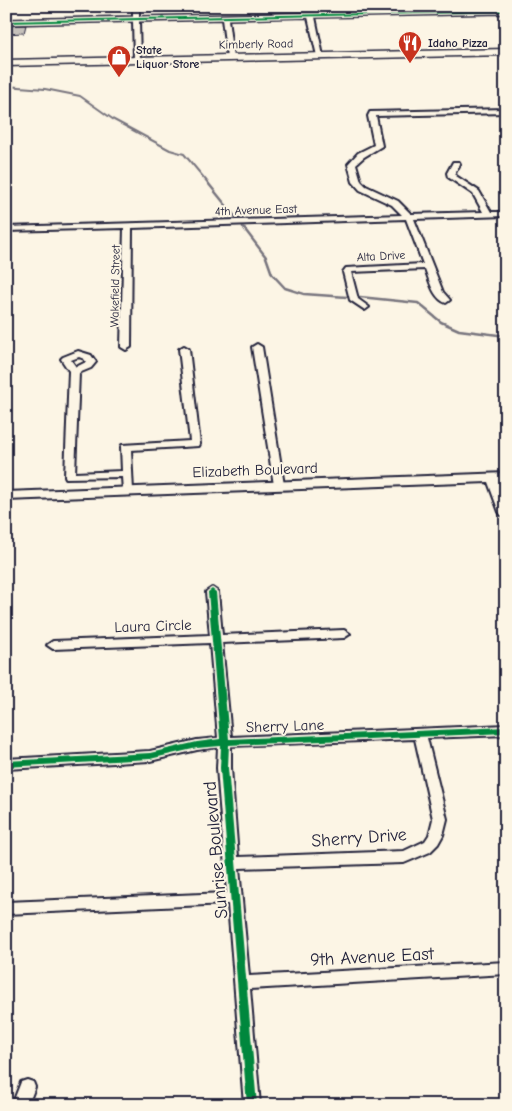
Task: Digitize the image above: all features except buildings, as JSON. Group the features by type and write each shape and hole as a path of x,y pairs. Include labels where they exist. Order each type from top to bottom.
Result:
{"main road":[{"name":"Kimberly Road","path":"6,63 506,52"}],"street":[{"path":"136,6 137,60"},
{"path":"6,22 504,13"},
{"path":"311,15 320,56"},
{"path":"224,17 230,58"},
{"path":"446,300 439,293 410,217 395,202 363,188 357,182 352,164 361,155 378,146 373,114 506,111"},
{"path":"456,164 451,172 452,177 476,193 489,215"},
{"name":"4th Avenue East","path":"6,229 506,214"},
{"name":"Wakefield Street","path":"126,347 128,226"},
{"name":"Alta Drive","path":"365,307 354,300 346,272 349,270 429,266"},
{"path":"258,346 279,485"},
{"path":"128,491 126,447 195,444 184,349"},
{"path":"74,371 70,476 127,474"},
{"path":"500,477 506,512"},
{"name":"Elizabeth Boulevard","path":"6,496 500,477"},
{"name":"Sunrise Boulevard","path":"212,592 225,742 224,768 252,1105"},
{"name":"Laura Circle","path":"54,645 344,634"},
{"name":"Sherry Lane","path":"6,764 150,756 197,745 225,742 506,730"},
{"name":"Sherry Drive","path":"232,863 404,857 420,851 431,844 438,834 440,819 420,734"},
{"path":"6,908 235,898"},
{"name":"9th Avenue East","path":"241,983 506,968"},
{"path":"20,1105 27,1088"}],"waterway":[{"path":"6,86 45,89 80,96 114,120 170,150 184,154 209,184"},
{"path":"208,183 237,219"},
{"path":"243,227 266,257 272,274 285,288 304,294 347,297"},
{"path":"360,297 418,303 441,322 459,330 506,336"}],"cycle path":[{"path":"6,22 503,11 506,15"},
{"path":"212,592 225,742 224,768 252,1105"},
{"path":"6,764 150,756 197,745 225,742 506,730"}],"place":[{"name":"Idaho Pizza","path":"410,64"},
{"name":"State Liquor Store","path":"119,78"}]}
